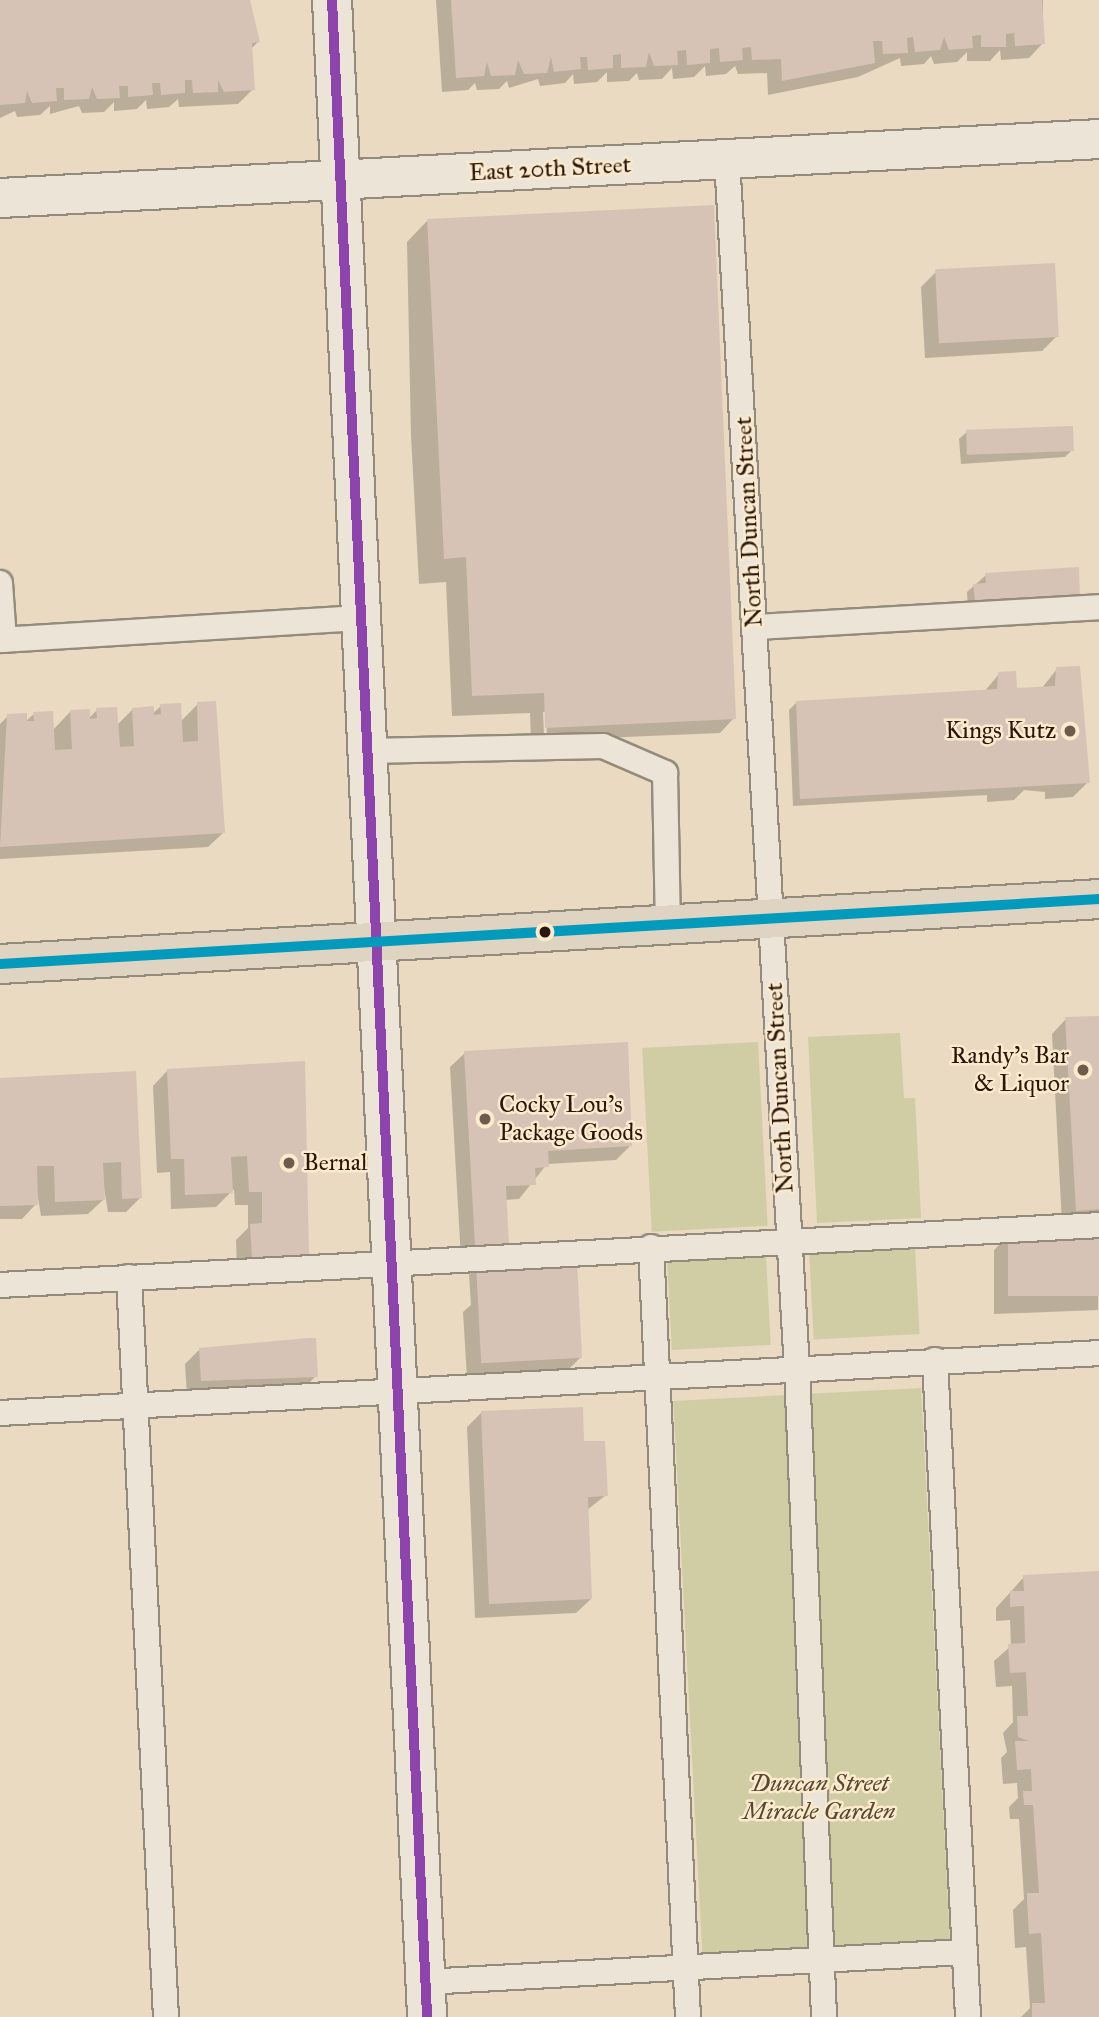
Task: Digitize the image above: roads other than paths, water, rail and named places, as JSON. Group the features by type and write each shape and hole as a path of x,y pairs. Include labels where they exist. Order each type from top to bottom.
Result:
{"main road":[{"path":"0,964 1099,899"}],"street":[{"path":"331,0 426,1999"},
{"name":"East 20th Street","path":"0,198 1099,139"}],"lane":[{"name":"North Duncan Street","path":"727,159 797,1368 824,2017"},
{"path":"0,583 2,640 360,618"},
{"path":"755,627 1099,607"},
{"path":"367,751 603,746 664,774 668,924"},
{"path":"0,1285 651,1247 1099,1225"},
{"path":"651,1247 688,2017"},
{"path":"129,1278 166,2017"},
{"path":"0,1413 1099,1353"},
{"path":"935,1360 968,2017"},
{"path":"426,1999 685,1969 964,1952"}],"place":[{"name":"Kings Kutz","path":"1070,731"},
{"name":"Randy’s Bar & Liquor","path":"1083,1070"},
{"name":"Cocky Lou’s Package Goods","path":"485,1119"},
{"name":"Bernal","path":"289,1163"}],"park label":[{"name":"Duncan Street Miracle Garden","path":"819,1798"}]}
